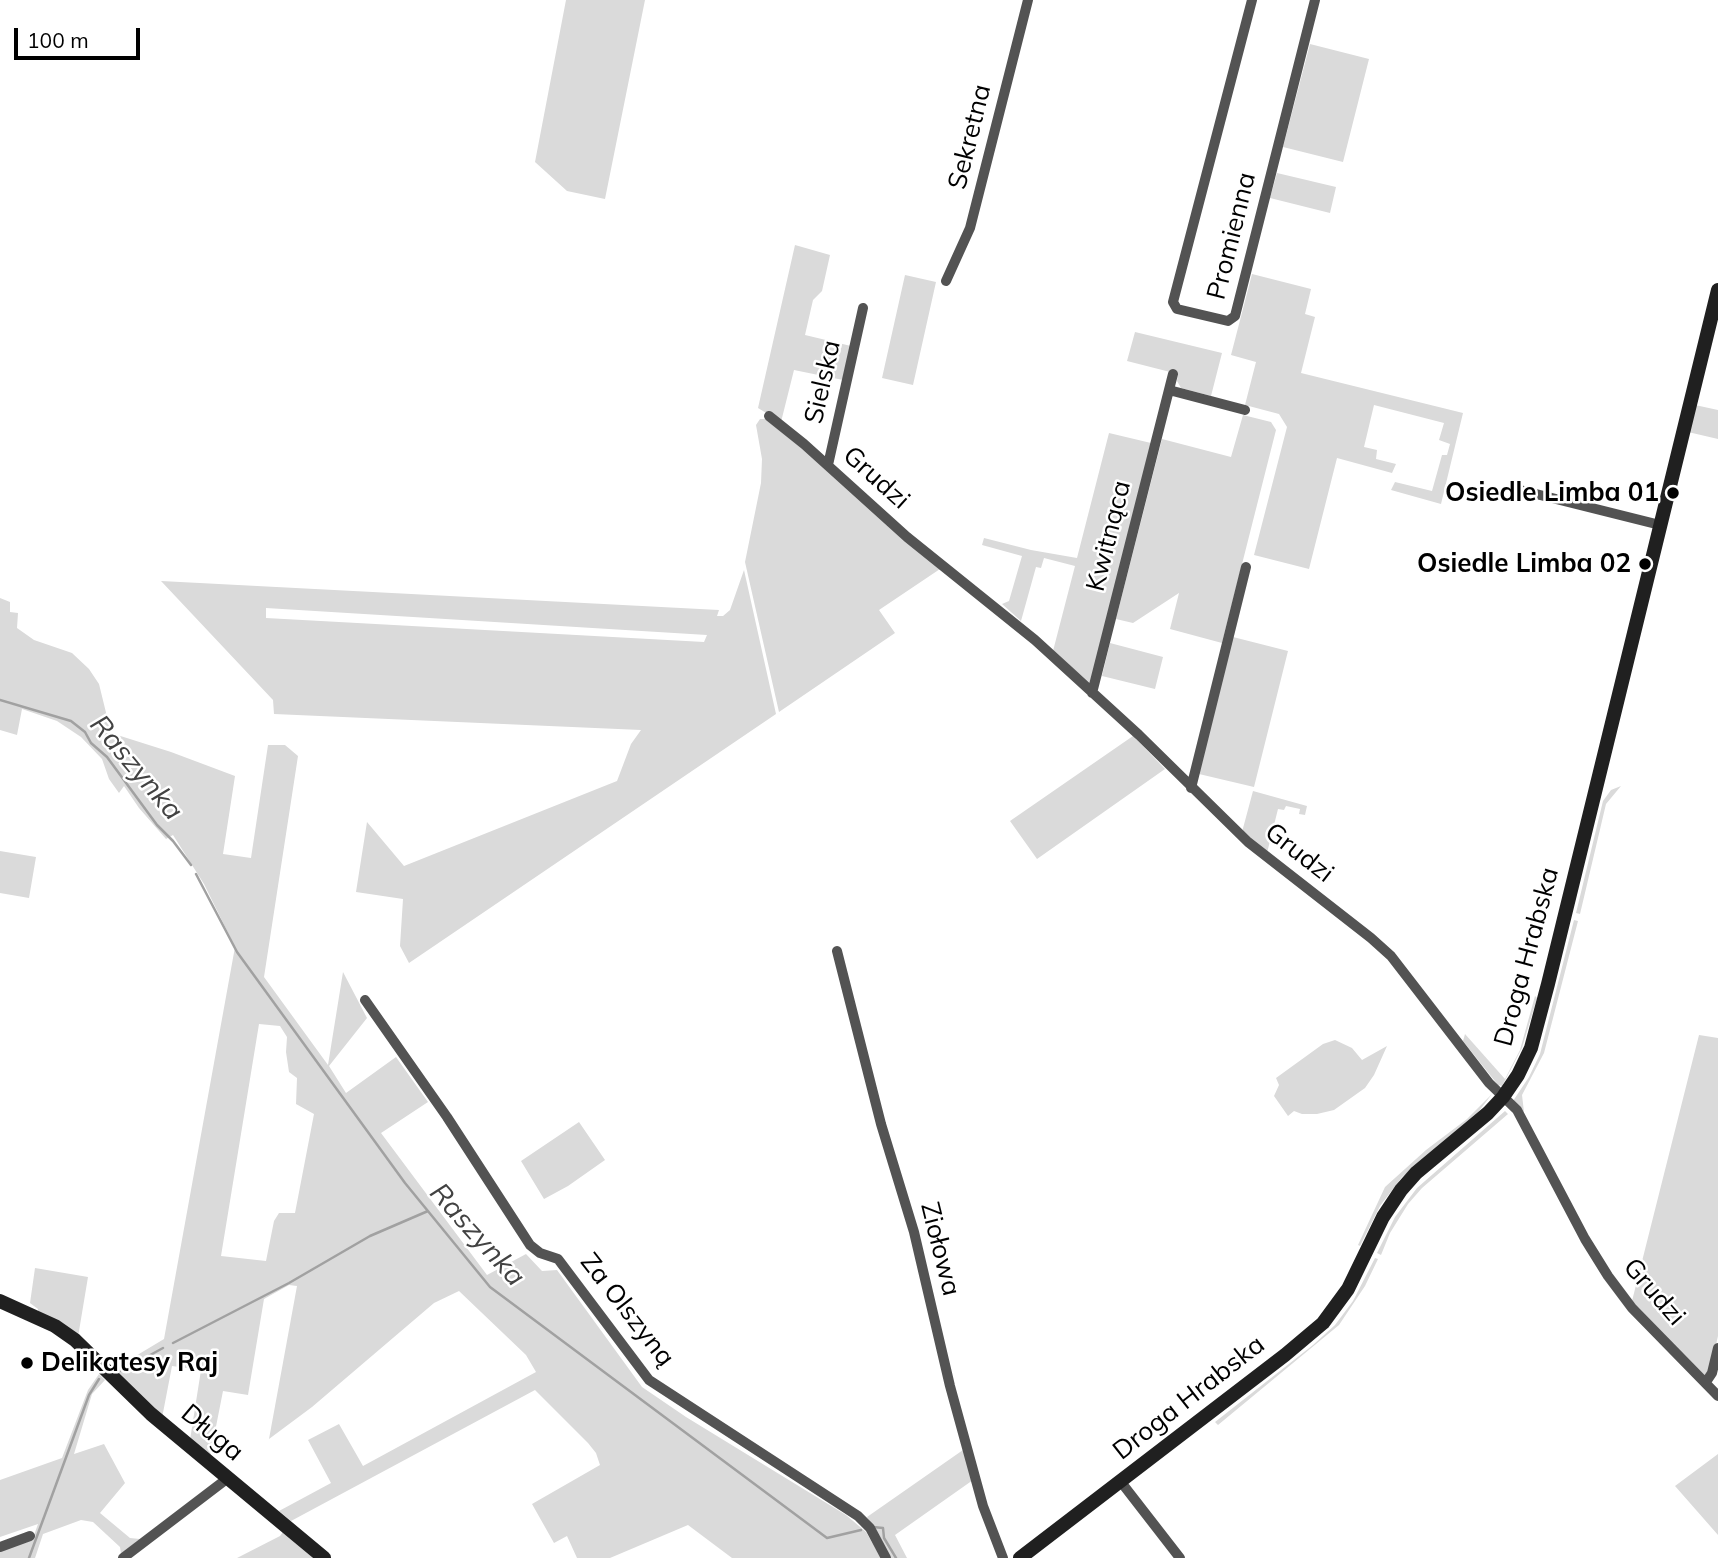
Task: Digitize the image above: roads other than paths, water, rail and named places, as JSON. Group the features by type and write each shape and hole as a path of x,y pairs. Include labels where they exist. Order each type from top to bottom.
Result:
{"street":[{"name":"Sekretna","path":"946,281 970,228 1028,0"},
{"name":"Promienna","path":"1252,0 1174,302 1177,309 1228,321 1236,316 1315,0"},
{"name":"Droga Hrabska","path":"1020,1558 1323,1323 1348,1289 1383,1217 1401,1190 1416,1173 1472,1127 1503,1097 1524,1064 1534,1037 1660,525 1714,324 1718,290"},
{"name":"Sielska","path":"828,465 863,308"},
{"name":"Kwitnąca","path":"1093,693 1173,374"},
{"path":"1169,390 1245,411"},
{"name":"Grudzi","path":"769,416 907,537 1035,639 1139,735 1248,842 1391,956 1489,1083 1519,1113 1579,1228 1608,1276 1632,1308 1718,1396"},
{"path":"1516,489 1660,525"},
{"path":"1191,788 1246,567"},
{"name":"Ziołowa","path":"837,951 881,1124 917,1245 950,1386 983,1506 1003,1558"},
{"name":"Za Olszyną","path":"365,1000 447,1117 530,1245 540,1253 558,1259 649,1380 858,1516 870,1528 886,1558"},
{"name":"Długa","path":"0,1301 55,1326 75,1340 151,1414 324,1558"},
{"path":"1706,1382 1712,1373 1718,1348"},
{"path":"123,1558 228,1478"},
{"path":"1121,1482 1180,1558"},
{"path":"0,1547 30,1536"}],"waterway":[{"name":"Raszynka","path":"0,700 71,721 85,732 91,743 107,757 157,825 191,865"},
{"name":"Raszynka","path":"196,874 237,952 405,1183 490,1287 827,1538 861,1530"},
{"path":"173,1343 289,1283 370,1236 428,1211"},
{"path":"121,1371 163,1348"},
{"path":"29,1558 89,1395 99,1379"},
{"name":"Raszynka","path":"873,1527 883,1528 884,1538 896,1558"}],"place":[{"name":"Osiedle Limba 01","path":"1673,493"},
{"name":"Osiedle Limba 02","path":"1645,564"},
{"name":"Delikatesy Raj","path":"27,1363"}]}
